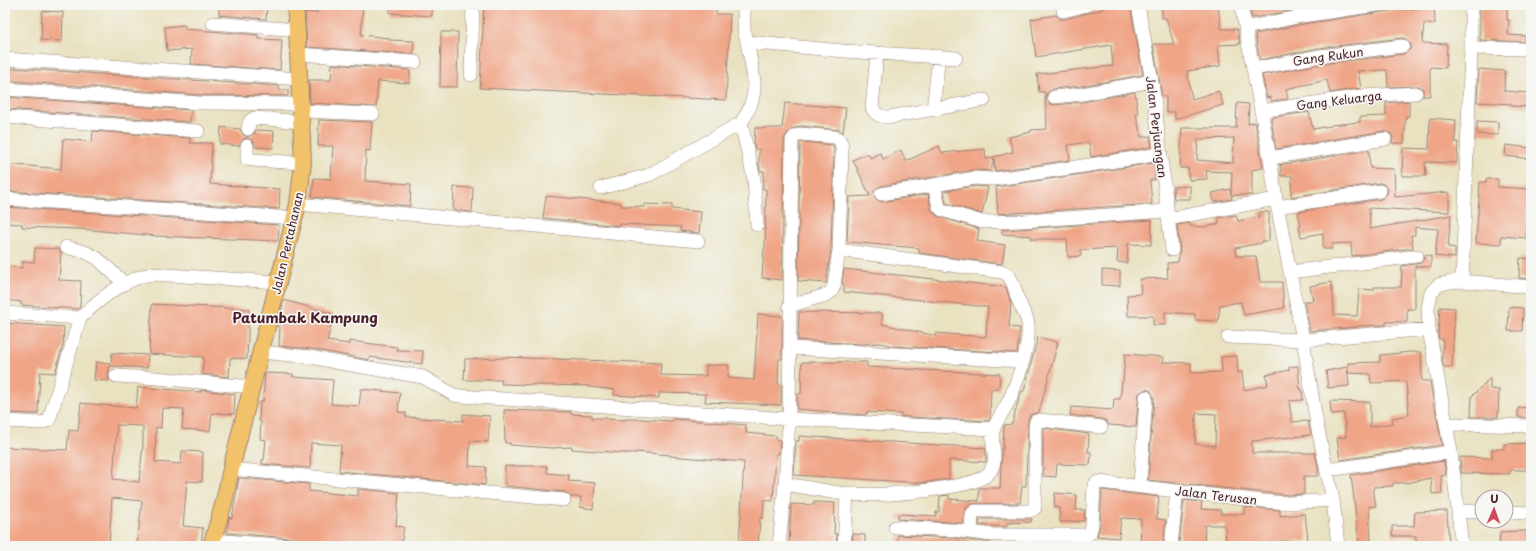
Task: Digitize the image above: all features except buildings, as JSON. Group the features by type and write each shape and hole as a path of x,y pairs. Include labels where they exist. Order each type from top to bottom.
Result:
{"main road":[{"name":"Jalan Pertahanan","path":"212,543 224,502 296,211 303,163 302,112 295,5"}],"street":[{"path":"471,75 473,5"},
{"path":"601,188 649,175 741,123 748,113 755,85 744,29 744,5"},
{"path":"1063,11 1087,5"},
{"name":"Jalan Perjuangan","path":"1138,5 1152,81 1172,250"},
{"path":"1241,5 1254,69 1317,425 1333,500 1338,546"},
{"path":"1245,28 1302,16 1377,5"},
{"path":"1462,281 1471,48 1471,5"},
{"path":"213,23 297,30"},
{"path":"747,42 956,58"},
{"name":"Gang Rukun","path":"1254,69 1320,56 1403,46"},
{"path":"1471,48 1523,49"},
{"path":"877,53 872,108 876,114 881,117 890,117 984,100"},
{"path":"298,54 415,62"},
{"path":"933,109 939,56"},
{"path":"5,59 300,79"},
{"path":"1054,97 1082,94 1152,81"},
{"path":"5,89 302,112 373,114"},
{"name":"Gang Keluarga","path":"1261,111 1361,96 1416,92"},
{"path":"248,129 251,119 302,112"},
{"path":"5,118 198,131"},
{"path":"741,123 754,179 757,225"},
{"path":"779,546 789,419 789,306 792,140 795,136 801,134 835,137 841,142 841,200 839,250 834,286 831,292 826,295 789,306"},
{"path":"1270,158 1385,139"},
{"path":"246,146 247,159 303,163"},
{"path":"881,194 975,178 993,179 1018,176 1161,154"},
{"path":"934,185 939,207 942,210 982,222 1168,215 1380,191"},
{"path":"5,199 296,211 698,241"},
{"path":"66,247 85,252 97,258 124,283"},
{"path":"785,484 847,494 888,494 926,491 975,481 985,476 992,470 994,461 994,429 1009,399 1027,349 1027,320 1012,280 1007,274 839,250"},
{"path":"1290,272 1417,256"},
{"path":"5,421 42,423 48,420 80,318 89,309 124,283 141,275 152,274 278,282"},
{"path":"1462,546 1447,424 1429,329 1428,308 1431,293 1438,285 1462,281 1531,287"},
{"path":"5,313 80,318"},
{"path":"1228,337 1303,340 1429,329"},
{"path":"790,348 1022,362"},
{"path":"260,355 311,357 422,377 460,396 789,419 994,429"},
{"path":"116,376 156,378 252,387"},
{"path":"1140,485 1146,397"},
{"path":"895,527 971,532 972,514 975,511 1032,510 1035,508 1036,486 1034,452 1036,421 1040,420 1101,427"},
{"path":"1447,424 1531,426"},
{"path":"1327,470 1451,452"},
{"path":"231,469 564,500"},
{"name":"Jalan Terusan","path":"971,532 992,535 1087,535 1091,531 1092,525 1094,486 1096,483 1100,482 1140,485 1177,491 1288,503 1333,500"},
{"path":"1171,546 1177,491"},
{"path":"844,546 847,494"},
{"path":"1458,511 1474,512"},
{"path":"1514,512 1531,513"},
{"path":"212,543 290,546"}],"district":[{"name":"Patumbak Kampung","path":"305,317"}]}
